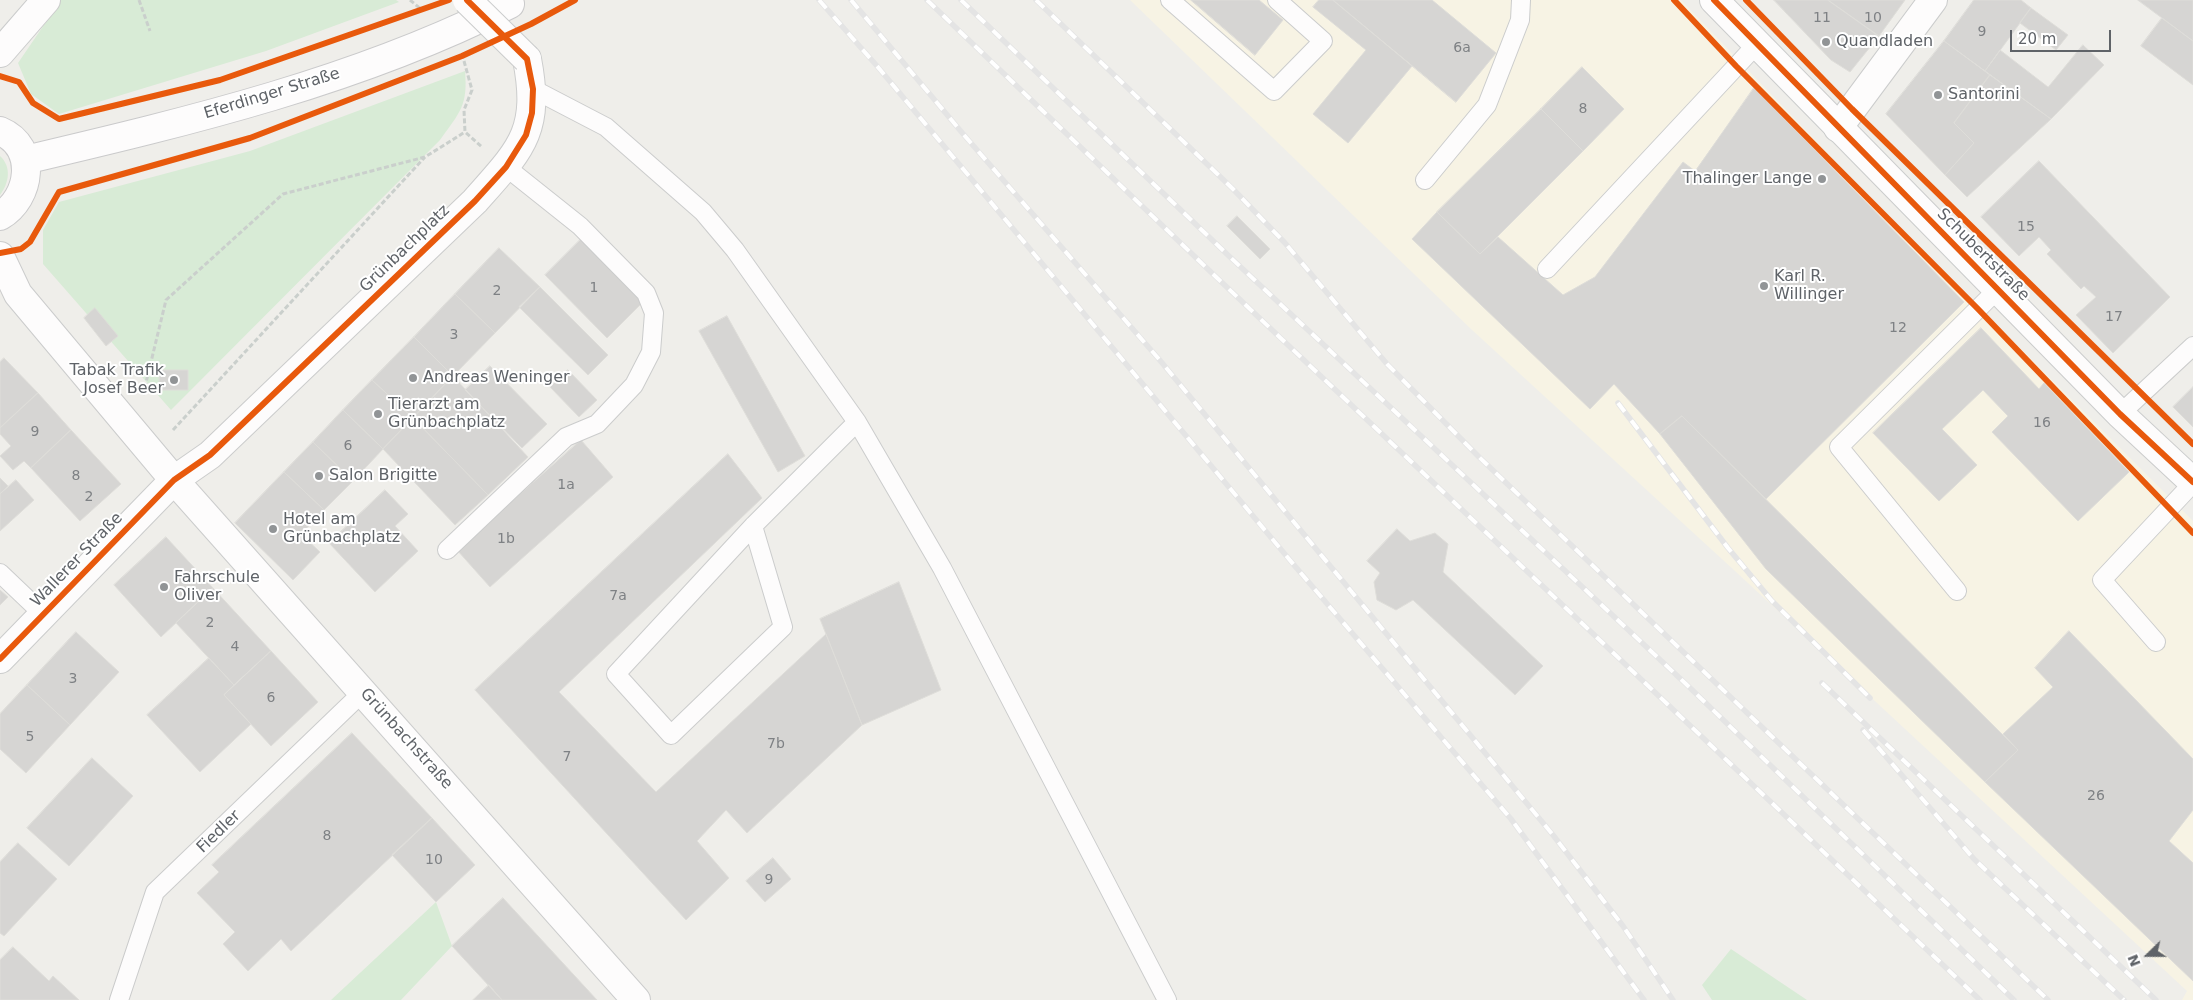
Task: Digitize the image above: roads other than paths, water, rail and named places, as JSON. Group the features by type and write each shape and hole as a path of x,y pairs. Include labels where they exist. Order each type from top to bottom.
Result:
{"street":[{"path":"0,53 46,0"},
{"name":"Grünbachplatz","path":"174,480 210,455 475,201 506,167 526,135 532,113 533,90 527,59 467,0"},
{"name":"Schubertstraße","path":"1714,0 2120,414 2193,483"},
{"path":"1838,128 1933,0"},
{"name":"Eferdinger Straße","path":"25,160 122,137 301,88 462,28 510,4"},
{"path":"0,131 18,145 25,160 27,178 22,196 10,210 0,216"},
{"path":"0,256 18,294 174,480"},
{"name":"Wallerer Straße","path":"0,658 174,480"},
{"name":"Grünbachstraße","path":"174,480 636,1000"}],"lane":[{"path":"1170,0 1274,91 1323,41 1277,0"},
{"path":"1425,180 1486,105 1520,20 1521,0"},
{"path":"1547,269 1757,44"},
{"path":"533,90 606,127 703,212 735,250 857,422 942,568 1167,1000"},
{"path":"447,550 566,437 597,424 634,385 651,352 654,313 646,293 580,226 506,167"},
{"path":"1957,591 1839,447 1998,290"},
{"path":"2120,414 2193,346"},
{"path":"753,526 783,627 672,735 616,674 753,526 857,422"},
{"path":"2156,642 2102,580 2193,483"},
{"path":"0,572 43,614"},
{"name":"Fiedler","path":"119,1000 155,892 364,692"}],"railway":[{"path":"819,0 877,66 1294,565 1511,819 1644,1000"},
{"path":"851,0 964,135 1158,358 1553,835 1623,926 1673,1000"},
{"path":"927,0 1214,275 1980,1000"},
{"path":"961,0 1230,257 1686,684 2014,1000"},
{"path":"1036,0 1233,189 1285,243 1387,364 1479,457 2048,1000"},
{"path":"1618,403 1728,548 1772,601 1870,698"},
{"path":"1822,683 2156,1000"},
{"path":"1863,730 1974,859 2124,1000"}],"place":[{"name":"Quandladen","path":"1826,42"},
{"name":"Santorini","path":"1938,95"},
{"name":"Thalinger Lange","path":"1822,179"},
{"name":"Karl R. Willinger","path":"1764,286"},
{"name":"Andreas Weninger","path":"413,378"},
{"name":"Tabak Trafik Josef Beer","path":"174,380"},
{"name":"Tierarzt am Grünbachplatz","path":"378,414"},
{"name":"Salon Brigitte","path":"319,476"},
{"name":"Hotel am Grünbachplatz","path":"273,529"},
{"name":"Fahrschule Oliver","path":"164,587"}]}
